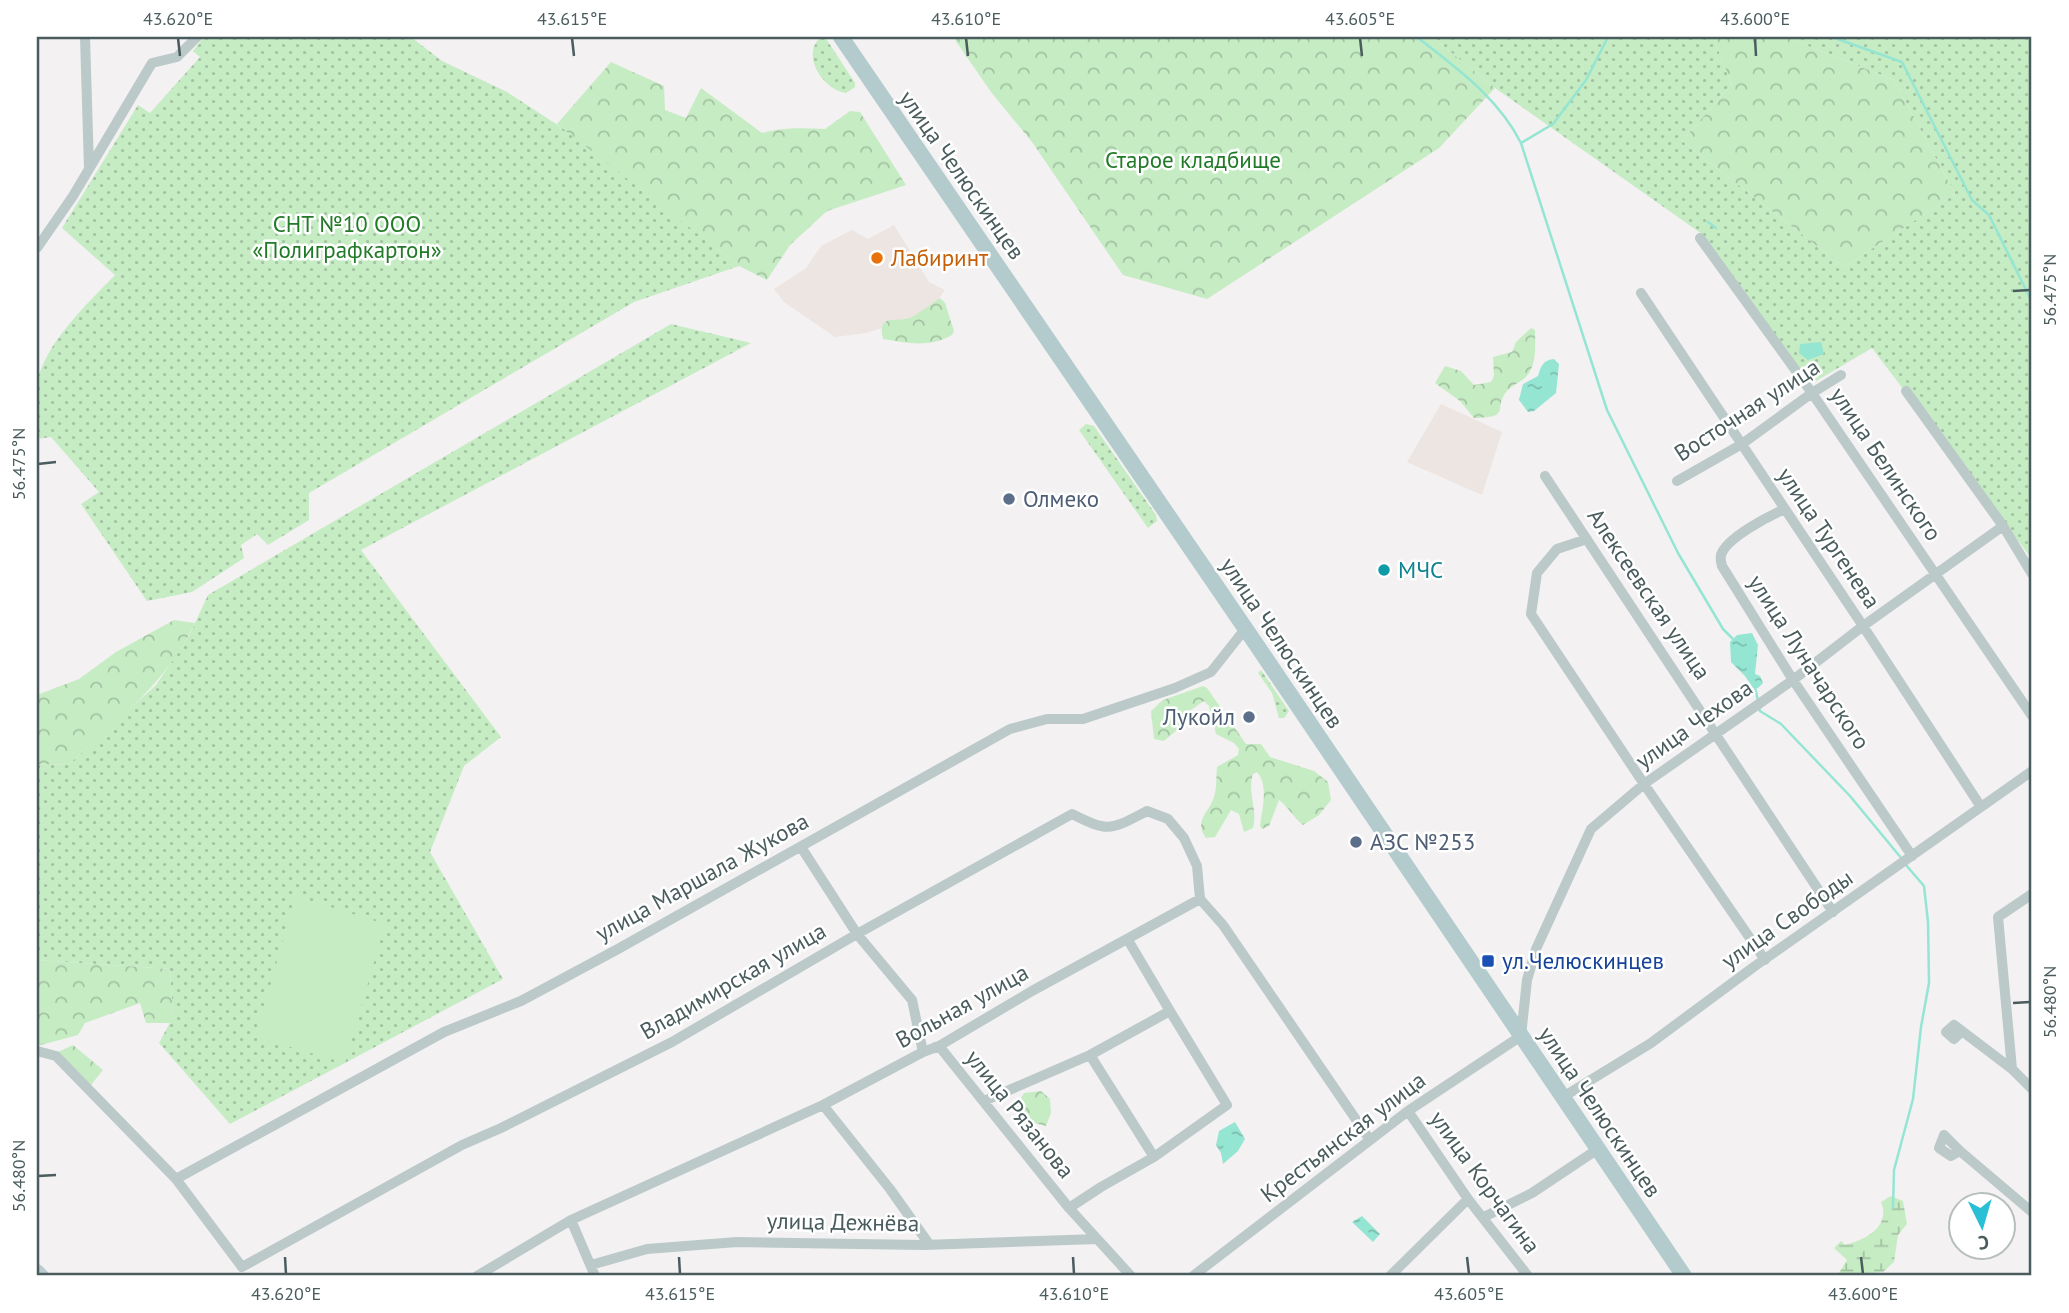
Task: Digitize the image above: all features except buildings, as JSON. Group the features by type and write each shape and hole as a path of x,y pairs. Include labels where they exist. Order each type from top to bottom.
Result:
{"main road":[{"name":"улица Челюскинцев","path":"841,37 1684,1276"}],"street":[{"path":"85,37 89,167"},
{"path":"37,248 73,196 152,62 177,57 197,37"},
{"name":"улица Белинского","path":"1700,237 1812,393 2032,716"},
{"name":"улица Тургенева","path":"1641,293 1981,807"},
{"name":"Восточная улица","path":"1677,481 1742,444 1841,375"},
{"path":"1906,391 2003,526 2032,575"},
{"name":"Алексеевская улица","path":"1545,476 1833,912"},
{"name":"улица Луначарского","path":"1785,509 1767,517 1737,537 1722,551 1722,566 1793,680 1912,856"},
{"name":"улица Чехова","path":"1521,1036 1527,980 1536,949 1591,829 1644,784 1793,680 1863,626 2003,526"},
{"path":"1587,540 1557,549 1537,573 1531,614 1765,960"},
{"name":"улица Маршала Жукова","path":"176,1179 444,1032 521,1001 1010,729 1047,719 1083,719 1175,688 1211,672 1245,629"},
{"name":"улица Свободы","path":"1563,1097 1651,1043 2032,771"},
{"name":"Владимирская улица","path":"233,1276 242,1267 462,1145 671,1042 1072,814 1100,828 1119,826 1147,811 1168,819 1184,838 1197,866 1200,899"},
{"path":"801,846 857,934 912,1000 923,1052"},
{"path":"2012,1069 1998,917 2032,894"},
{"path":"1200,899 1223,925 1370,1140"},
{"name":"Вольная улица","path":"939,1046 1032,991 1200,899"},
{"path":"1069,1208 1154,1157 1227,1105 1128,940"},
{"path":"984,1101 1090,1055 1170,1011"},
{"path":"1962,1031 2012,1069 2032,1089"},
{"name":"Крестьянская улица","path":"1193,1276 1408,1111 1521,1036"},
{"name":"улица Рязанова","path":"923,1052 939,1046 1069,1208 1131,1276"},
{"path":"37,1051 56,1056 176,1179 242,1267"},
{"name":"Вольная улица","path":"477,1276 571,1220 823,1105 923,1052"},
{"path":"1090,1055 1154,1157"},
{"path":"823,1105 890,1189 929,1244"},
{"name":"улица Корчагина","path":"1408,1111 1468,1199 1528,1276"},
{"path":"1484,1217 1532,1193 1598,1149"},
{"path":"1960,1151 2032,1212"},
{"path":"1390,1276 1468,1199"},
{"path":"571,1220 593,1271"},
{"name":"улица Дежнёва","path":"593,1271 647,1250 737,1242 929,1244 1097,1239"},
{"path":"37,1271 42,1276"}],"shaded area":[{"path":"894,225 929,282 945,290 929,313 866,333 835,337 784,302 774,289 806,268 821,246 852,230 868,239"},
{"path":"1441,404 1502,432 1482,495 1407,462"}],"green space":[{"name":"СНТ №10 ООО «Полиграфкартон»","path":"204,37 411,37 442,61 507,92 570,133 739,266 634,302 309,493 309,520 268,545 257,534 241,545 244,558 192,592 147,601 81,504 99,492 51,437 37,439 36,391 41,369 57,340 115,275 62,228 138,105 150,113 200,57 193,51"},
{"path":"821,37 825,37 855,83 855,87 846,93 829,86 817,71 813,53 815,44"},
{"name":"Старое кладбище","path":"953,37 1432,37 1495,88 1439,148 1207,299 1123,275 1032,142 991,92"},
{"path":"1432,37 1713,37 1732,84 1682,141 1844,267 1955,194 1894,80 1785,37 2032,37 2032,559 1872,348 1811,384 1702,234 1495,88"},
{"path":"1713,37 1785,37 1894,80 1955,194 1844,267 1682,141 1732,84"},
{"path":"611,62 664,86 665,110 686,118 701,88 762,133 801,128 825,129 850,111 860,112 906,185 827,211 790,245 767,280 739,266 557,124"},
{"path":"940,298 945,303 954,331 952,335 927,343 883,339 882,330 886,322 912,317"},
{"path":"671,324 751,343 361,550 501,737 464,766 430,852 503,979 230,1124 159,1043 173,1017 170,969 38,960 37,764 68,765 156,685 189,636 208,595"},
{"path":"1531,328 1535,330 1532,368 1507,391 1498,414 1474,418 1460,401 1435,383 1445,366 1461,371 1474,385 1491,382 1494,376 1493,357 1512,352 1516,342"},
{"path":"1086,424 1094,426 1156,515 1157,521 1148,528 1079,430"},
{"path":"174,620 195,623 170,664 139,700 68,765 37,764 37,695 79,679 116,652"},
{"path":"1261,670 1289,711 1284,718 1279,718 1272,693 1258,673"},
{"path":"1203,686 1246,744 1261,744 1270,757 1314,771 1328,782 1331,800 1319,815 1303,825 1279,800 1269,826 1262,829 1260,826 1264,791 1257,772 1253,774 1251,781 1253,828 1244,832 1239,814 1231,810 1215,837 1206,838 1201,827 1203,817 1214,797 1217,767 1238,755 1239,749 1234,743 1216,734 1209,706 1204,701 1185,714 1177,730 1164,741 1154,739 1151,711 1163,700"},
{"path":"295,896 385,924 345,1063 256,1037"},
{"path":"38,960 170,969 173,1017 170,1023 146,1023 140,1003 85,1023 78,1035 37,1046"},
{"path":"73,1045 103,1070 91,1085 58,1052"},
{"path":"1041,1091 1050,1099 1051,1113 1046,1126 1023,1120 1016,1106 1024,1093"},
{"path":"1891,1196 1903,1201 1907,1224 1898,1235 1894,1262 1883,1272 1863,1276 1837,1276 1847,1260 1834,1248 1841,1241 1845,1245 1853,1243 1875,1231 1883,1218 1881,1202"}],"water":[{"path":"1821,342 1824,354 1808,360 1799,353 1800,344"},
{"path":"1554,359 1559,364 1556,393 1534,411 1528,412 1519,400 1523,384 1538,376 1545,362"},
{"path":"1752,633 1758,645 1755,674 1760,676 1763,683 1758,688 1753,688 1731,662 1730,642 1737,635"},
{"path":"1235,1122 1245,1139 1238,1151 1223,1164 1216,1145 1219,1131"},
{"path":"1362,1216 1380,1234 1373,1242 1352,1222"}],"waterway":[{"path":"1417,37 1488,97 1501,111 1521,143 1607,410 1678,553 1723,629 1734,640"},
{"path":"1521,143 1553,124 1586,80 1608,37"},
{"path":"1832,37 1902,62 1972,200 1989,215 2032,302"},
{"path":"1708,222 1716,228"},
{"path":"1755,687 1758,701"},
{"path":"1759,708 1781,724 1850,796 1902,859"},
{"path":"1893,1208 1894,1170 1913,1099 1929,983 1928,922 1924,886 1906,865"}],"place":[{"name":"Лабиринт","path":"877,258"},
{"name":"Олмеко","path":"1009,499"},
{"name":"МЧС","path":"1384,570"},
{"name":"Лукойл","path":"1249,717"},
{"name":"АЗС №253","path":"1356,842"},
{"name":"ул.Челюскинцев","path":"1488,961"}]}
